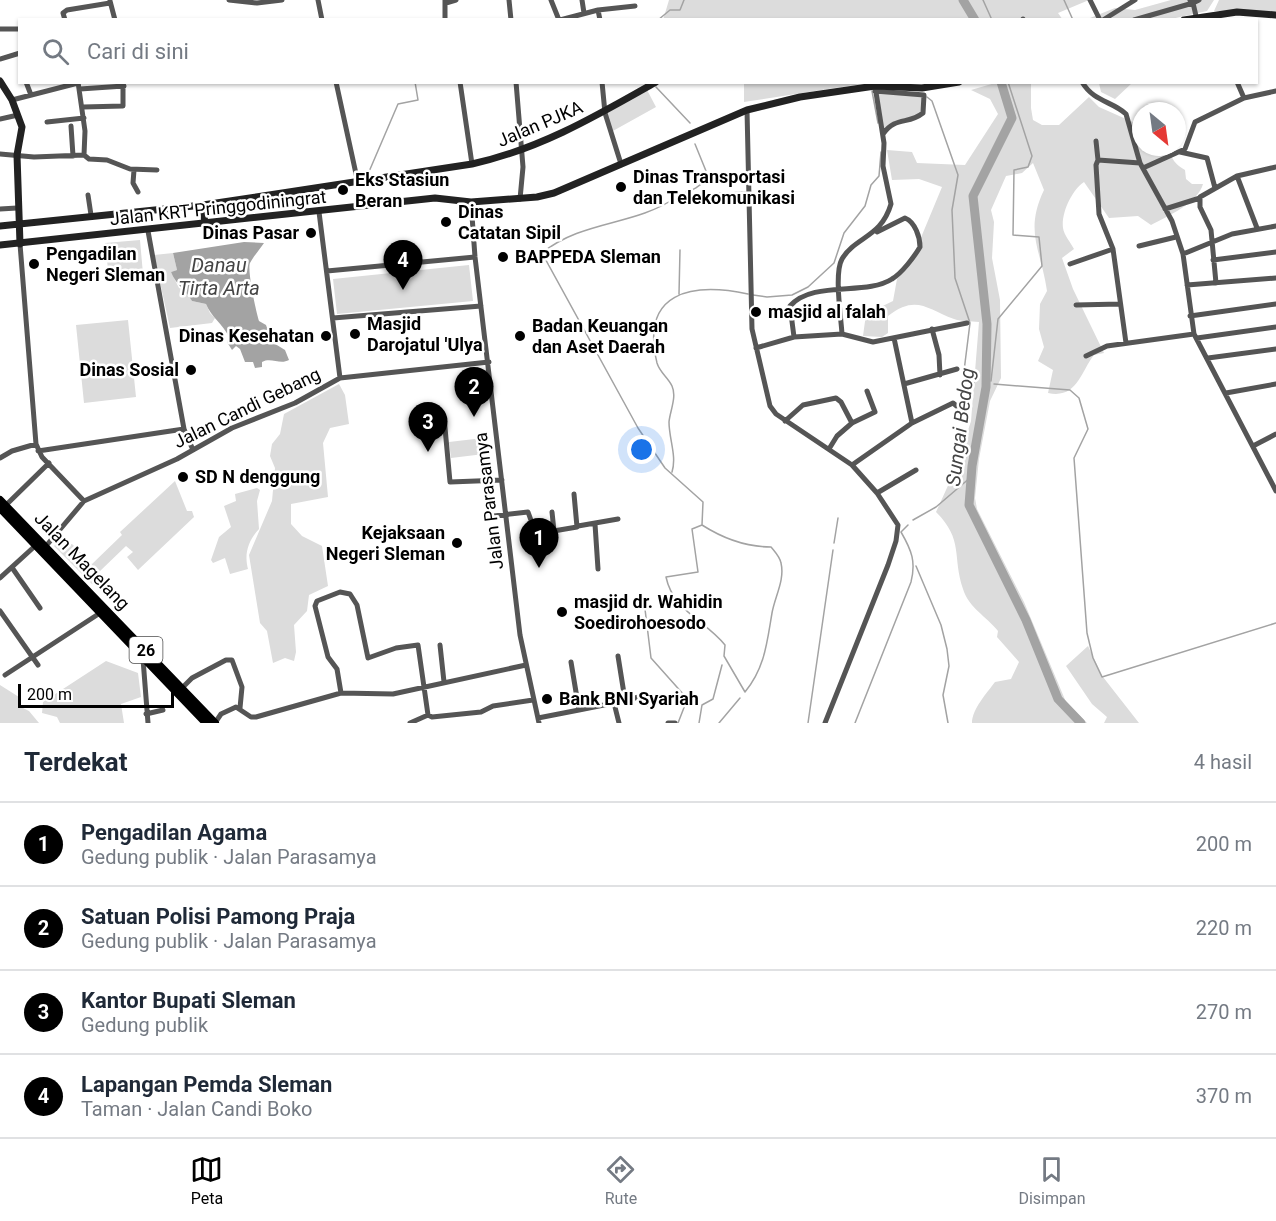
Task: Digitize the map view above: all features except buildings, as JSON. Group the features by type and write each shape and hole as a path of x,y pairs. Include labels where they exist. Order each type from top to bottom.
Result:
{"highway":[{"name":"Jalan Magelang","path":"2,505 35,546 74,580 215,723"},
{"name":"Jalan Magelang","path":"2,505 46,546 100,613 203,721"}],"main road":[{"path":"1196,18 1237,12 1276,15"},
{"path":"0,81 12,100 22,127 17,155 19,241"},
{"name":"Jalan PJKA","path":"0,226 92,214 203,205 472,164 521,152 605,113 653,84"},
{"name":"Jalan KRT Pringgodiningrat","path":"0,245 19,241 205,225 435,198 471,202 520,199 554,193 747,110 800,97 893,84 922,88 946,84"},
{"path":"203,205 205,225"}],"street":[{"path":"229,0 257,3 282,0"},
{"path":"318,0 322,18"},
{"path":"445,18 446,1 456,0"},
{"path":"509,0 511,18"},
{"path":"551,0 559,18"},
{"path":"582,0 584,13"},
{"path":"1090,0 1100,18"},
{"path":"1113,17 1135,0"},
{"path":"64,18 63,13 66,10 110,1 114,18"},
{"path":"1140,18 1194,1 1196,18"},
{"path":"567,18 626,3 634,6"},
{"path":"598,10 600,18"},
{"path":"0,29 18,29"},
{"path":"0,59 18,54"},
{"path":"27,84 31,95"},
{"path":"45,84 47,91"},
{"path":"12,100 79,86 123,84 123,106 83,107"},
{"path":"336,84 358,183"},
{"path":"460,84 472,164"},
{"path":"516,84 523,167 520,199"},
{"path":"602,84 605,113 621,164"},
{"path":"1084,84 1096,99 1126,114 1142,166 1165,209 1183,254 1190,316 1195,336 1276,491"},
{"path":"1238,84 1244,98"},
{"path":"79,86 84,118 84,155"},
{"path":"874,233 891,204 883,166 883,134 875,88 924,95 923,113 915,118 895,122 883,134"},
{"path":"1186,146 1189,131 1195,122 1244,98 1276,91"},
{"path":"747,110 752,329 770,406 785,421 852,465 877,493 898,525 896,541 825,723"},
{"path":"0,119 18,115"},
{"path":"47,122 84,118"},
{"path":"71,126 73,156"},
{"path":"1096,141 1098,160 1096,192 1099,214 1113,249 1126,343"},
{"path":"1186,153 1207,158 1215,188"},
{"path":"0,154 84,155 89,159 107,160 134,170 157,170"},
{"path":"1098,160 1142,166 1169,156"},
{"path":"1165,209 1200,198 1237,176 1276,167"},
{"path":"134,170 133,183 138,192"},
{"path":"1237,176 1257,228"},
{"path":"717,195 749,194"},
{"path":"88,195 92,214"},
{"path":"1200,198 1211,230 1216,283"},
{"name":"Jalan Parasamya","path":"471,202 475,258 520,635 538,720"},
{"path":"0,209 18,211"},
{"path":"320,212 340,378"},
{"path":"794,337 790,306 794,302 825,290 840,290 892,279 920,247 920,240 913,224 905,218 874,233 842,259 838,271 840,290 842,334"},
{"path":"1183,254 1257,228 1276,226"},
{"path":"148,231 184,429 193,450"},
{"path":"1139,246 1176,237"},
{"path":"19,241 36,444 38,451 84,501"},
{"path":"1070,264 1113,249"},
{"path":"1213,260 1276,252"},
{"path":"327,271 475,258"},
{"path":"1187,285 1276,278"},
{"path":"1076,305 1120,304"},
{"path":"1190,316 1276,304"},
{"path":"333,318 481,306"},
{"path":"756,348 794,337 842,334 873,342 966,323"},
{"path":"1086,356 1107,346 1126,343 1276,327"},
{"path":"932,329 939,355 940,375"},
{"path":"894,338 912,423"},
{"path":"1208,358 1276,349"},
{"name":"Jalan Candi Gebang","path":"46,546 84,501 193,450 232,428 295,403 340,378 489,362"},
{"path":"904,384 957,369"},
{"path":"1226,393 1276,384"},
{"path":"829,449 837,436 852,423 875,412 867,391"},
{"path":"785,421 803,405 831,398 841,402 852,423"},
{"path":"852,465 912,423 953,403 959,408"},
{"path":"444,417 450,482 454,484 502,480"},
{"path":"38,451 184,429"},
{"path":"1253,446 1276,434"},
{"path":"0,458 12,451 36,444"},
{"path":"2,505 49,463"},
{"path":"877,493 916,470"},
{"path":"574,494 578,526"},
{"path":"494,516 528,512 535,533 618,519"},
{"path":"552,512 554,531"},
{"path":"595,524 598,569"},
{"path":"0,578 13,569 35,546"},
{"path":"13,569 40,608"},
{"path":"342,693 338,669 328,657 315,606 317,601 340,592 350,594 357,605 366,656 418,645 428,715 435,720 533,700"},
{"path":"0,611 38,665"},
{"path":"5,675 100,613"},
{"path":"440,645 444,682"},
{"path":"142,656 148,723"},
{"path":"618,657 625,700"},
{"path":"182,688 192,678 222,662 232,660 242,687 240,708"},
{"path":"571,662 579,710"},
{"path":"240,708 247,715 256,717 342,693 393,694 526,665"},
{"path":"538,720 643,696 647,704 667,700"},
{"path":"614,703 619,723"},
{"path":"215,723 226,711 240,708"},
{"path":"146,714 163,710"},
{"path":"410,723 428,715"},
{"path":"459,715 460,723"},
{"path":"668,723 675,723"}],"shaded area":[{"path":"669,0 1089,0 1058,13 1062,18 664,18"},
{"path":"1171,0 1214,0 1207,11 1176,18 1090,18 1115,8 1135,10"},
{"path":"1219,0 1276,0 1276,11 1214,11"},
{"path":"744,84 861,84 744,102"},
{"path":"992,84 1031,84 1033,120 1042,125 1059,125 1089,97 1099,107 1132,122 1132,156 1172,156 1185,170 1186,179 1192,184 1203,184 1189,203 1151,225 1138,216 1109,218 1084,182 1075,190 1063,222 1065,233 1074,249 1062,258 1073,289 1104,353 1094,355 1077,383 1072,388 1058,394 1048,393 1053,370 1038,361 1044,347 1039,329 1040,304 1047,291 1035,229 1038,205 1044,190 1033,163 1022,173 1006,176 991,210 994,222 992,258 1000,300 1001,378 990,401 979,459 975,498 977,509 1024,602 1066,702 1087,723 972,723 977,707 984,696 995,682 1011,679 1019,662 997,637 998,631 966,596 960,577 954,540 945,522 936,512 956,468 971,421 979,322 957,320 929,308 914,305 898,309 888,316 888,333 882,337 863,336 866,314 893,301 897,279 910,264 942,187 919,179 892,180 887,150 912,152 917,163 965,165 998,114 990,99 971,90"},
{"path":"1099,84 1131,84 1115,99 1101,92"},
{"path":"646,88 656,107 611,132 605,113"},
{"path":"875,92 922,94 921,114 895,122 883,134"},
{"path":"140,240 143,274 109,278 105,243"},
{"path":"173,253 177,270 171,272 179,288 186,290 192,301 206,304 215,318 212,323 170,328 154,255"},
{"path":"469,265 473,301 337,314 333,279"},
{"path":"128,320 136,397 84,403 76,325"},
{"path":"339,384 345,395 349,424 330,428 323,443 328,497 291,504 291,524 302,536 322,546 328,586 309,595 307,611 294,625 296,652 294,661 285,658 273,663 267,631 260,623 249,555 272,501 275,468 270,456 272,444 280,434 284,414"},
{"path":"483,438 484,454 451,458 449,442"},
{"path":"175,481 187,511 192,511 194,517 138,570 127,557 133,552 126,546 99,572 107,583 104,586 92,584 54,546 59,541 63,545 72,544 92,564 122,535 120,532"},
{"path":"257,488 260,490 257,501 259,529 248,548 246,558 248,569 230,574 225,558 213,563 211,560 219,537 231,527 224,506 236,501 235,494"},
{"path":"1088,646 1103,677 1139,723 1104,723 1107,717 1092,704 1066,666"},
{"path":"106,661 138,673 141,697 121,704 124,723 60,723 57,717 42,713 43,702"},
{"path":"0,685 19,697 19,706 29,711 39,723 0,723"}],"water":[{"name":"Danau Tirta Arta","path":"244,242 264,243 249,267 254,301 259,321 266,325 272,342 285,350 289,360 282,362 269,360 262,362 262,367 255,368 253,362 245,362 240,349 236,346 232,350 227,342 229,337 206,304 192,301 171,272 177,270 173,253"}],"waterway":[{"path":"660,18 670,10 680,10 684,0"},
{"name":"Sungai Bedog","path":"963,0 974,18"},
{"path":"983,0 991,18"},
{"path":"1064,0 1072,18"},
{"path":"368,174 398,104 418,100 415,84"},
{"name":"Sungai Bedog","path":"1002,84 1012,118 973,196 987,324 986,387 972,466 969,505 1026,620 1058,699 1081,723"},
{"path":"991,381 998,319 1042,266 1039,237 1013,235 1014,170 1028,167 1032,156 1009,84"},
{"path":"656,87 690,123"},
{"path":"872,91 878,123"},
{"path":"927,97 932,101 958,175 952,210 955,278 970,323 964,371 972,385 975,381"},
{"path":"695,144 706,171 706,179 698,187 643,214 574,234 542,253 638,428 665,468 703,502 702,525 735,541 752,546 771,547 780,559 781,582 773,607 767,644 757,674 745,692 724,656 725,645 682,607 670,589 666,577 698,572 692,529 702,525"},
{"path":"753,295 767,297 792,295 808,287 834,263 844,233 865,206 871,185 879,176 881,152"},
{"path":"679,294 680,250"},
{"path":"672,472 674,460 669,422 674,399 670,383 657,363 654,339 656,321 663,307 675,297 690,292 707,290 748,294"},
{"path":"994,384 1070,390 1079,398 1088,429 1074,458 1087,633 1093,658 1102,677 1276,623"},
{"path":"913,520 936,507 971,477"},
{"path":"834,543 838,518"},
{"path":"855,723 911,582 912,557 901,532 908,525"},
{"path":"808,723 833,550"},
{"path":"916,566 941,625 947,649 949,666 943,695 948,723"},
{"path":"644,601 651,658 684,695 685,705 678,723"},
{"path":"699,723 702,705 713,699 722,665"},
{"path":"719,723 740,698"}],"place":[{"name":"Dinas Transportasi dan Telekomunikasi","path":"621,187"},
{"name":"Eks Stasiun Beran","path":"343,190"},
{"name":"Dinas Catatan Sipil","path":"446,222"},
{"name":"Dinas Pasar","path":"311,233"},
{"name":"BAPPEDA Sleman","path":"503,257"},
{"name":"Pengadilan Negeri Sleman","path":"34,264"},
{"name":"Lapangan Pemda Sleman","path":"403,290"},
{"name":"masjid al falah","path":"756,312"},
{"name":"Masjid Darojatul 'Ulya","path":"355,334"},
{"name":"Dinas Kesehatan","path":"326,336"},
{"name":"Badan Keuangan dan Aset Daerah","path":"520,336"},
{"name":"Dinas Sosial","path":"191,370"},
{"name":"Satuan Polisi Pamong Praja","path":"474,417"},
{"name":"Kantor Bupati Sleman","path":"428,452"},
{"name":"SD N denggung","path":"183,477"},
{"name":"Kejaksaan Negeri Sleman","path":"457,543"},
{"name":"Pengadilan Agama","path":"539,568"},
{"name":"masjid dr. Wahidin Soedirohoesodo","path":"562,612"},
{"name":"Bank BNI Syariah","path":"547,699"}]}
